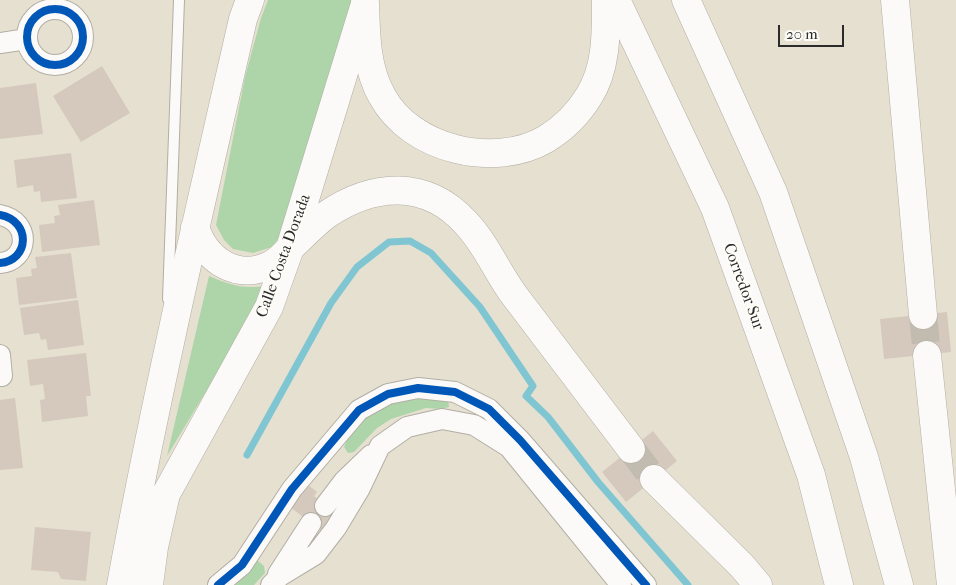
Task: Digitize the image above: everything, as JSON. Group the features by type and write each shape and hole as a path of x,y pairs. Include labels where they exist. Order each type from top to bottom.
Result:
{"main road":[{"path":"121,585 134,514 195,227 243,19 250,0"},
{"path":"365,1 367,48 371,68 382,96 391,111 412,130 426,139 460,150 494,152 512,151 545,140 561,129 582,107 596,83 603,56 606,0"},
{"name":"Corredor Sur","path":"616,0 715,208 811,475 839,585"},
{"path":"686,0 773,192 864,457 900,585"},
{"path":"895,0 923,315"},
{"name":"Calle Costa Dorada","path":"149,585 154,547 166,494 269,307 290,248 365,1"},
{"path":"195,227 204,248 220,263 241,270 252,270 263,268 273,263 327,215 371,193 385,190 404,190 417,192 444,203 457,214 478,238 512,292 631,449"},
{"path":"928,354 951,585"},
{"path":"654,479 742,566 758,585"}],"street":[{"path":"0,43 27,39"},
{"path":"0,215 7,216 19,225 23,240 22,248 18,254 12,259 0,263"},
{"path":"0,355 2,376 0,376"},
{"path":"218,585 242,565 292,489 359,410 388,394 418,388 455,392 489,409 520,440 646,585"},
{"path":"325,506 344,481 380,446 407,428 442,418 474,426 509,447 621,585"},
{"path":"273,583 280,576 316,554 336,528 360,488 380,446"},
{"path":"273,583 311,523"}],"lane":[{"path":"165,368 179,0"}],"green space":[{"path":"268,0 351,0 352,3 281,235 272,247 253,253 233,249 224,240 216,225 245,77 261,18"},
{"path":"209,276 236,286 265,286 230,351 167,456"},
{"path":"409,396 448,400 449,407 440,409 426,408 391,419 377,428 354,452 348,453 344,447 351,431 370,413 391,401"},
{"path":"257,560 264,566 265,573 254,585 235,585 241,580"}],"building":[{"path":"102,66 130,113 81,142 53,96"},
{"path":"36,83 43,134 0,139 0,88"},
{"path":"71,153 77,198 41,202 40,191 34,192 33,185 17,188 14,160"},
{"path":"94,200 100,245 42,252 39,225 55,223 54,216 60,215 58,205"},
{"path":"71,253 77,298 19,305 16,278 32,276 31,269 37,268 35,257"},
{"path":"78,300 84,345 48,350 46,339 41,340 39,333 24,335 20,308"},
{"path":"947,312 951,352 884,359 880,319"},
{"path":"86,353 91,396 86,396 88,416 42,422 40,400 45,399 43,384 30,386 27,360"},
{"path":"15,398 23,468 0,470 0,400"},
{"path":"653,431 677,461 626,502 602,472"},
{"path":"307,484 317,492 314,496 336,514 322,531 290,507"},
{"path":"35,527 91,532 86,581 61,579 58,572 31,570"}],"waterway":[{"path":"247,455 331,303 357,267 389,242 410,241 431,253 480,307 533,386 526,396 548,417 598,482 688,585"}],"tunnel":[{"path":"923,315 927,355"},
{"path":"631,449 654,479"}],"cycle path":[{"path":"55,9 75,17 83,37 75,57 55,65 35,57 27,37 35,17 55,9"},
{"path":"0,215 18,225 22,232 23,241 17,256 10,261 0,263"},
{"path":"218,585 242,565 292,489 359,410 388,394 418,388 455,392 489,409 520,440 646,585"}]}
